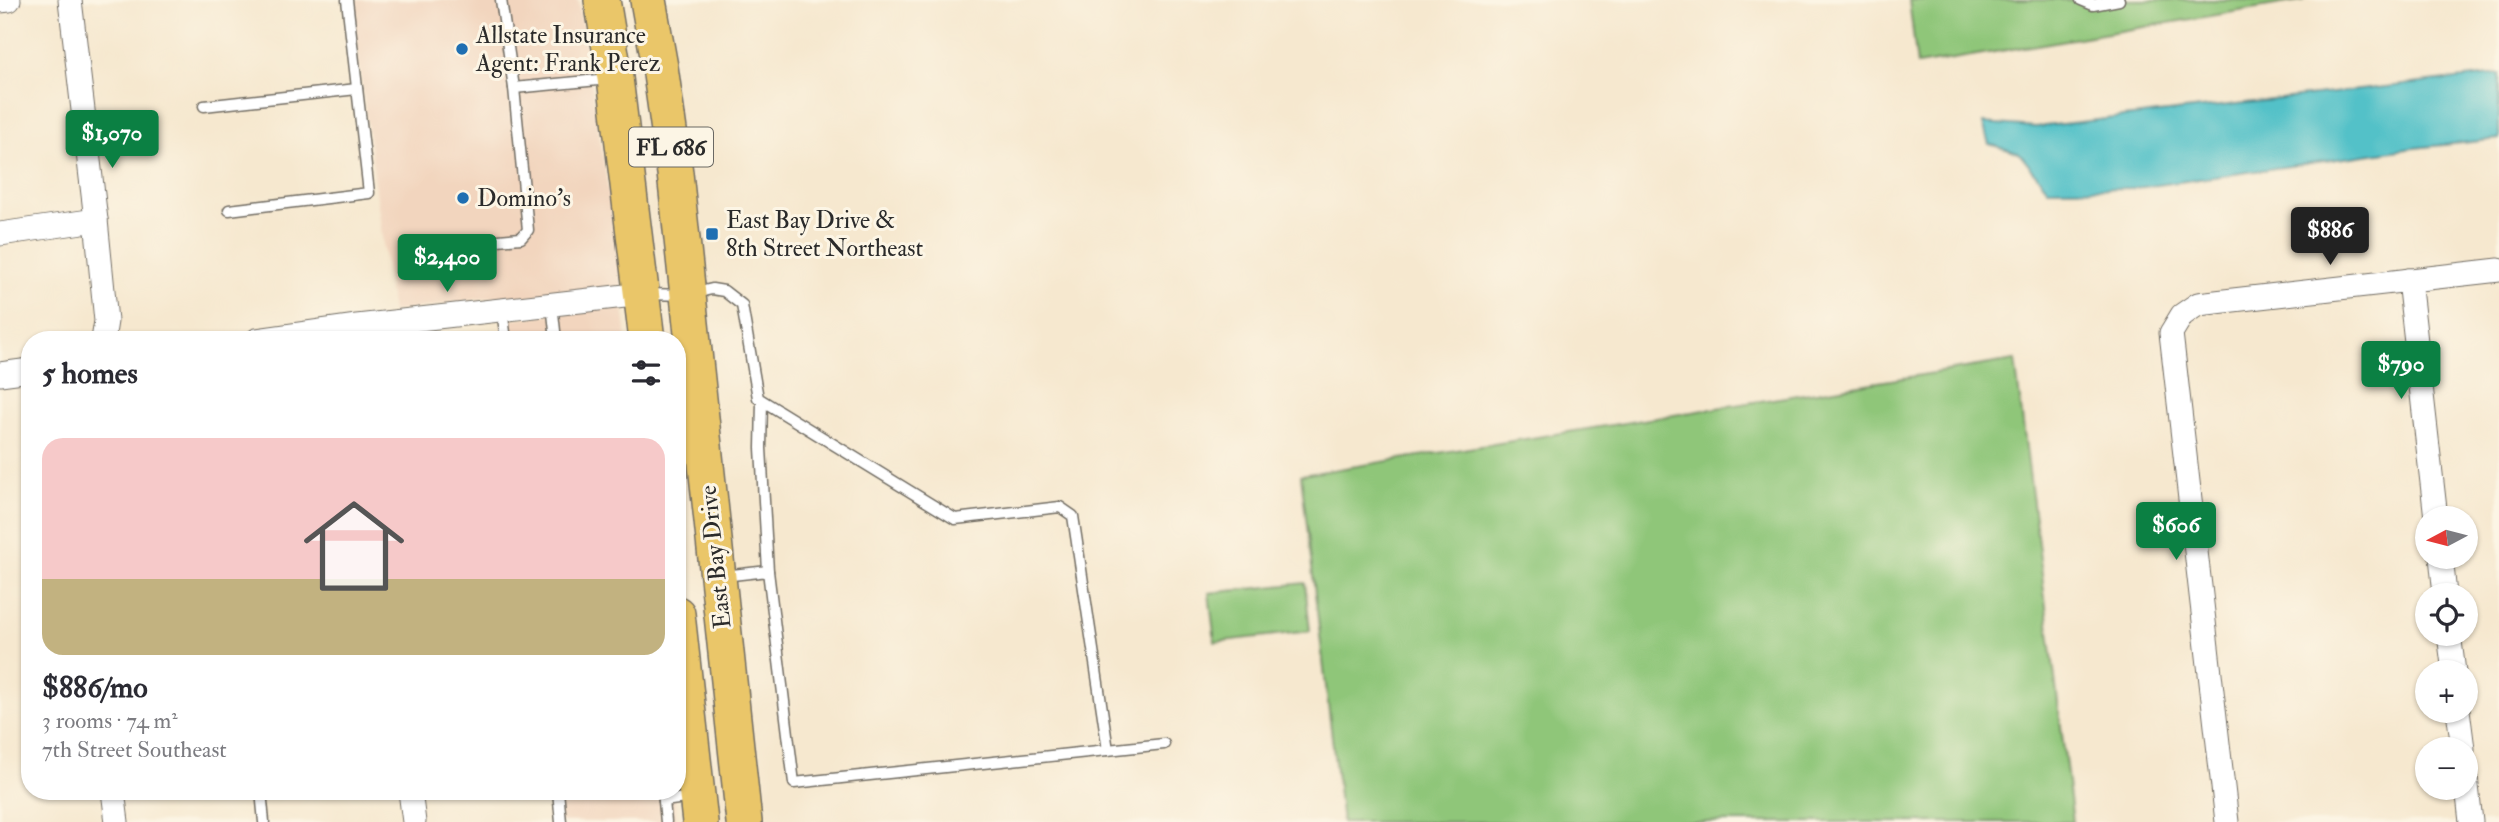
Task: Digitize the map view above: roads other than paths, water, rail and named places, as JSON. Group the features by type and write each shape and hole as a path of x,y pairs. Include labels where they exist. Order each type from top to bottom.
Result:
{"main road":[{"name":"FL 686","path":"602,0 615,78 646,331"},
{"name":"East Bay Drive","path":"648,0 675,173 744,822"}],"street":[{"path":"0,1 9,0"},
{"path":"69,0 96,220 106,321 104,331"},
{"path":"0,234 96,220"},
{"path":"2227,822 2171,333 2182,315 2198,304 2499,270"},
{"path":"2409,280 2435,506"},
{"path":"371,331 502,310 643,294"},
{"path":"0,374 21,371"},
{"path":"114,800 117,822"},
{"path":"411,800 414,822"},
{"path":"2469,800 2471,822"}],"lane":[{"path":"229,210 369,194 347,0"},
{"path":"419,247 521,238 528,230 514,88 501,0"},
{"path":"2081,0 2093,5 2119,0"},
{"path":"514,88 615,78"},
{"path":"204,106 357,89"},
{"path":"643,294 687,295 712,289 724,291 742,304 758,398 955,519 1060,507 1073,516 1108,750"},
{"path":"552,304 555,331"},
{"path":"502,310 505,331"},
{"path":"762,401 761,448 768,571 794,783 1164,744"},
{"path":"717,576 768,571"},
{"path":"262,800 264,822"},
{"path":"559,800 561,822"},
{"path":"666,822 681,802"}],"water":[{"path":"2499,74 2499,139 2414,148 2137,188 2048,189 2019,153 1989,144 1983,123 2036,127"}],"place":[{"name":"Allstate Insurance Agent: Frank Perez","path":"462,49"},
{"name":"Domino's","path":"463,198"},
{"name":"East Bay Drive & 8th Street Northeast","path":"712,234"}]}
